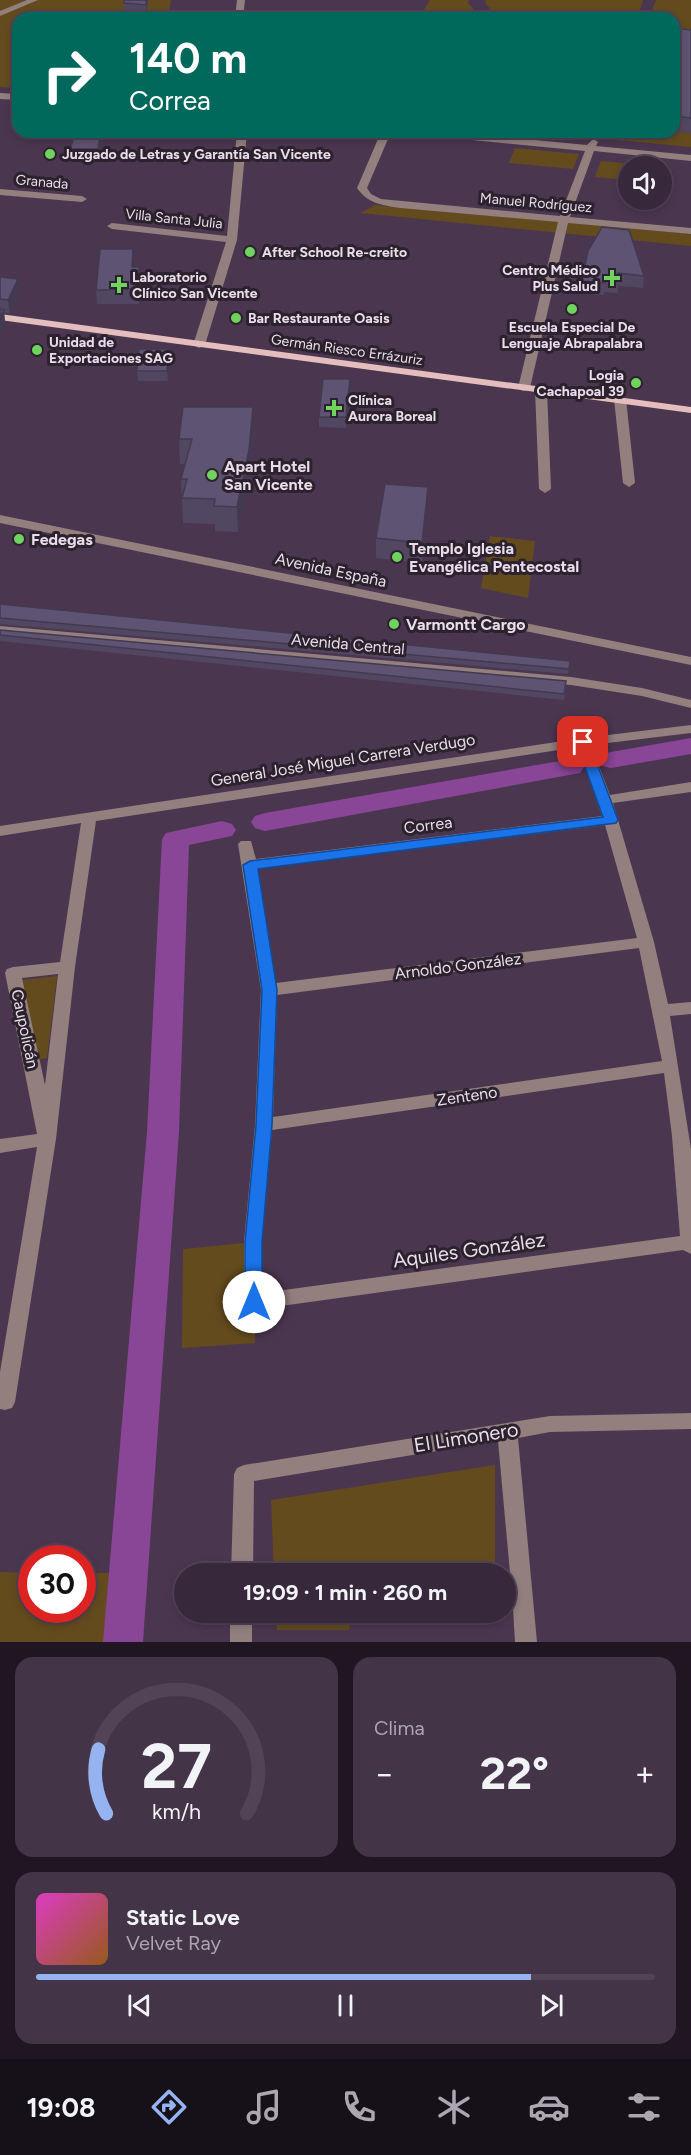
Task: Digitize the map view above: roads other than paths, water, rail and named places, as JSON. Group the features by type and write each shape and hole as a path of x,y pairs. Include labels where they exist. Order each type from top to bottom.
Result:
{"main road":[{"name":"Germán Riesco Errázuriz","path":"0,318 691,410"}],"street":[{"path":"0,14 34,0"},
{"path":"199,345 232,240 241,138"},
{"name":"Manuel Rodríguez","path":"383,138 362,188 368,196 378,201 691,231"},
{"path":"500,138 691,152"},
{"path":"536,138 691,158"},
{"path":"524,388 564,219 592,145"},
{"name":"Granada","path":"0,192 82,199"},
{"name":"Villa Santa Julia","path":"112,226 232,240"},
{"path":"541,390 545,489"},
{"path":"620,399 629,483"},
{"name":"Avenida España","path":"0,519 691,662"},
{"name":"Avenida Central","path":"0,630 571,681 642,692 691,704"},
{"name":"General José Miguel Carrera Verdugo","path":"0,831 583,742 691,729"},
{"path":"583,742 605,800 646,942 670,1066 685,1121 691,1244"},
{"path":"605,800 691,787"},
{"name":"Caupolicán","path":"5,1402 47,1140 67,967 89,817"},
{"name":"Correa","path":"250,865 611,820"},
{"path":"246,844 269,990 264,1125"},
{"name":"Arnoldo González","path":"269,990 646,942"},
{"name":"Caupolicán","path":"47,1140 13,973 67,967"},
{"path":"660,1011 691,1008"},
{"name":"Zenteno","path":"264,1125 670,1066"},
{"name":"Aquiles González","path":"264,1125 253,1242 254,1302 691,1244"},
{"path":"0,1146 47,1140"},
{"name":"El Limonero","path":"242,1563 243,1474 550,1424 691,1421"},
{"path":"507,1430 513,1563"},
{"path":"516,1594 525,1642"},
{"path":"241,1623 241,1642"}],"waterway":[{"path":"611,760 691,746"},
{"path":"265,822 571,767"},
{"path":"123,1642 163,1132 176,839 222,830"}],"place":[{"name":"Juzgado de Letras y Garantía San Vicente","path":"50,154"},
{"name":"After School Re-creito","path":"250,252"},
{"name":"Centro Médico Plus Salud","path":"612,278"},
{"name":"Laboratorio Clínico San Vicente","path":"119,285"},
{"name":"Escuela Especial De Lenguaje Abrapalabra","path":"572,309"},
{"name":"Bar Restaurante Oasis","path":"236,318"},
{"name":"Unidad de Exportaciones SAG","path":"37,350"},
{"name":"Logia Cachapoal 39","path":"636,383"},
{"name":"Clínica Aurora Boreal","path":"334,408"},
{"name":"Apart Hotel San Vicente","path":"212,475"},
{"name":"Fedegas","path":"19,539"},
{"name":"Templo Iglesia Evangélica Pentecostal","path":"397,557"},
{"name":"Varmontt Cargo","path":"394,624"}]}
